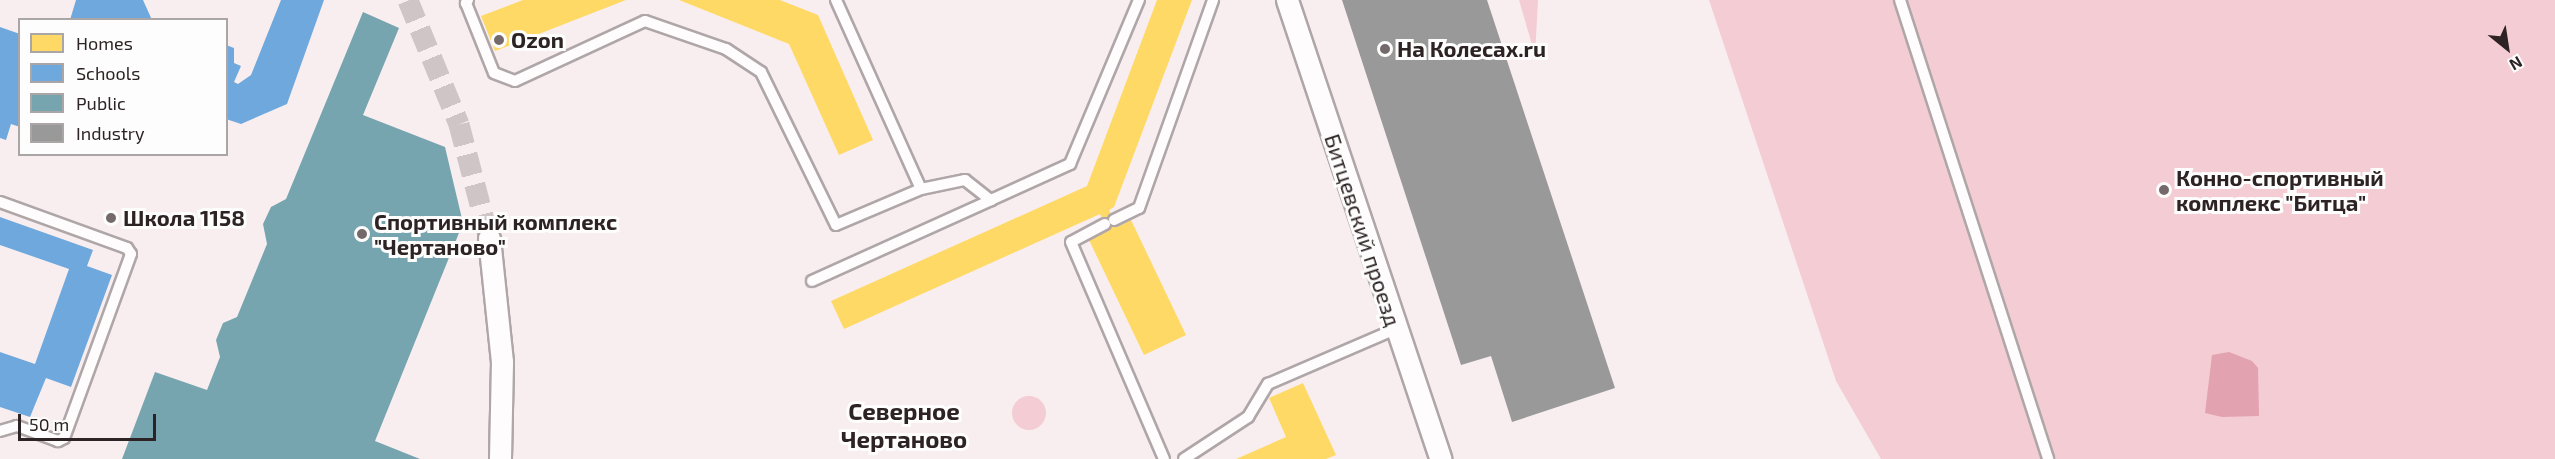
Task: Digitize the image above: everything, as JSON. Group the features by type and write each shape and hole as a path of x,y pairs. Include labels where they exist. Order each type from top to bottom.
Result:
{"street":[{"name":"Битцевский проезд","path":"1287,0 1396,329 1442,459"},
{"path":"489,238 502,362 500,459"}],"lane":[{"path":"468,0 494,73 514,81 645,21 726,49 761,72 836,225 921,189 965,180 991,200"},
{"path":"836,0 921,189"},
{"path":"812,280 1070,164 1140,0"},
{"path":"1164,459 1071,242 1139,208 1213,0"},
{"path":"1900,0 2049,459"},
{"path":"0,202 128,248 130,254 64,438 58,441 17,426 0,431"},
{"path":"1184,459 1248,417 1268,384 1396,329"}],"shaded area":[{"path":"1519,0 1538,0 1535,55"},
{"name":"Конно-спортивный комплекс \"Битца\"","path":"1709,0 2555,0 2555,459 1881,459 1836,381"},
{"path":"2229,352 2252,361 2258,368 2259,416 2222,417 2205,413 2212,355"},
{"path":"1029,396 1041,401 1046,413 1041,425 1029,430 1017,425 1012,413 1017,401"}],"building: Homes":[{"path":"523,0 626,0 495,51 481,16"},
{"path":"679,0 780,0 818,15 873,140 839,155 789,44"},
{"path":"1157,0 1192,0 1114,207 1109,210 1117,227 1131,220 1186,335 1144,355 1089,240 1108,231 1100,214 844,329 831,301 1087,186"},
{"path":"1303,383 1336,455 1326,459 1236,459 1286,437 1269,398"}],"building: Schools":[{"path":"76,0 143,0 151,18 71,18"},
{"path":"281,0 324,0 287,104 241,124 228,120 228,46 234,48 234,63 241,66 234,82 238,84 251,75"},
{"path":"0,27 18,33 18,126 11,124 6,140 0,138"},
{"path":"0,217 93,250 87,266 112,275 71,387 46,378 30,417 0,407 0,352 35,364 69,269 0,245"}],"building: Public":[{"name":"Спортивный комплекс \"Чертаново\"","path":"363,12 399,28 363,115 445,147 463,223 375,441 420,459 122,459 155,372 207,390 220,357 216,340 223,323 237,317 267,244 263,224 271,207 286,199"}],"building: Industry":[{"path":"1342,0 1487,0 1615,388 1512,422 1491,356 1461,365"}],"tunnel":[{"path":"408,0 459,124 489,238"}],"place":[{"name":"Ozon","path":"499,40"},
{"name":"На Колесах.ru","path":"1385,49"},
{"name":"Конно-спортивный комплекс \"Битца\"","path":"2164,190"},
{"name":"Школа 1158","path":"111,218"},
{"name":"Спортивный комплекс \"Чертаново\"","path":"362,234"}],"district":[{"name":"Северное Чертаново","path":"904,425"}]}
